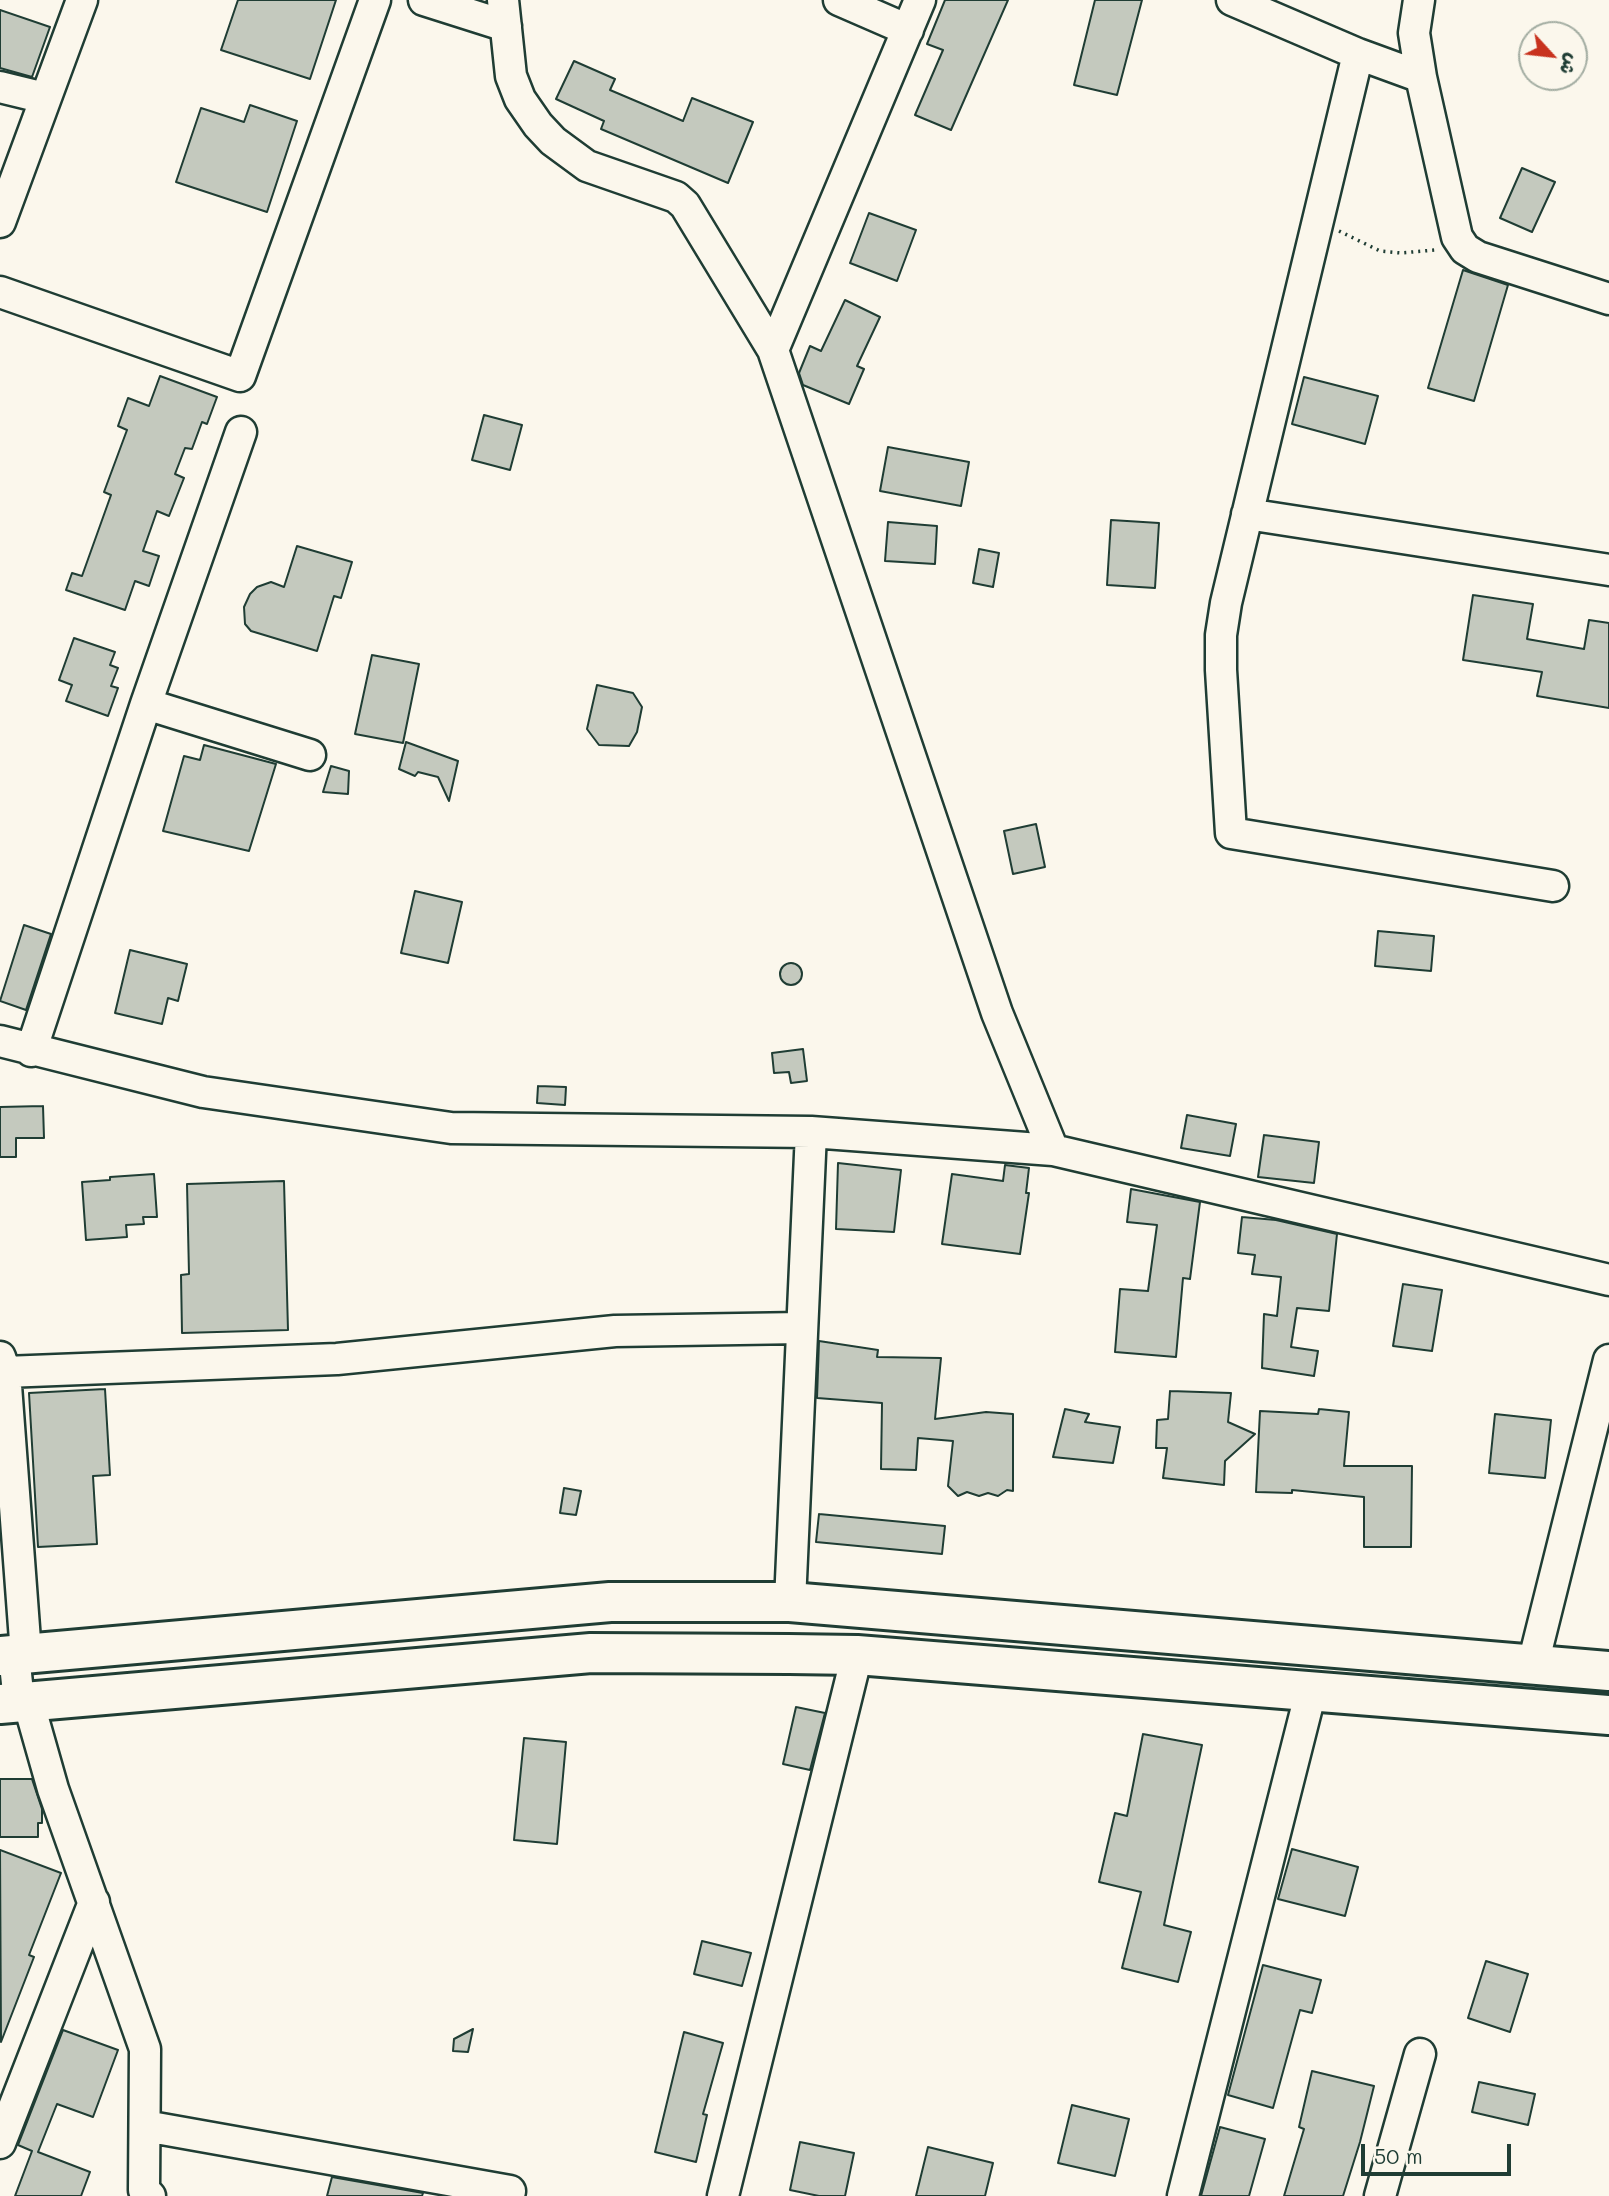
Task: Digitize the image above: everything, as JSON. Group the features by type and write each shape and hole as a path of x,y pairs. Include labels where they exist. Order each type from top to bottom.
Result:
{"highway":[{"path":"13,1655 610,1602 790,1602 1609,1671"},
{"path":"16,1702 591,1653 857,1655 1609,1715"}],"street":[{"path":"0,222 82,0"},
{"path":"0,292 240,376 375,0"},
{"path":"424,0 505,13 511,76 520,99 538,125 553,141 587,166 676,197 685,205 773,350 997,1013 1052,1150"},
{"path":"839,0 908,30"},
{"path":"773,350 920,0"},
{"path":"1232,0 1358,54 1421,77"},
{"path":"1419,0 1414,33 1421,77 1457,237 1465,249 1478,257 1609,299"},
{"path":"1358,54 1226,603 1221,635 1221,670 1231,833 1553,886"},
{"path":"0,87 45,98"},
{"path":"31,1051 146,704 241,432"},
{"path":"1247,514 1609,570"},
{"path":"146,704 310,755"},
{"path":"0,1041 31,1051 203,1092 452,1128 811,1132 1052,1150 1609,1280"},
{"path":"790,1602 811,1132"},
{"path":"150,2196 144,2190 145,2049 53,1789 16,1702 2,1364 337,1360 615,1331 801,1328"},
{"path":"1533,1664 1609,1360"},
{"path":"723,2196 857,1655"},
{"path":"1183,2196 1311,1690"},
{"path":"0,2143 94,1902"},
{"path":"1380,2196 1420,2054"},
{"path":"145,2126 510,2191"}],"path":[{"path":"1318,221 1380,251 1401,253 1465,249"}],"building":[{"path":"238,0 336,0 310,79 221,50"},
{"path":"945,0 1008,0 951,130 915,115 943,50 927,44"},
{"path":"1095,0 1142,0 1117,95 1074,85"},
{"path":"0,10 50,27 32,77 0,68"},
{"path":"574,61 615,79 610,90 683,121 692,98 753,122 728,183 601,129 604,121 556,99"},
{"path":"250,105 297,121 267,212 176,182 201,108 244,122"},
{"path":"1522,168 1555,182 1532,232 1500,218"},
{"path":"869,213 916,230 897,281 850,263"},
{"path":"1463,270 1508,285 1474,401 1428,388"},
{"path":"845,300 880,317 857,366 864,369 849,404 803,385 799,373 810,346 821,351"},
{"path":"160,376 217,397 207,424 202,422 192,449 185,448 175,474 184,478 169,516 157,511 143,551 159,556 149,586 135,581 125,610 66,590 72,573 82,576 111,495 104,492 127,430 118,426 128,398 149,406"},
{"path":"1304,377 1378,396 1365,444 1292,424"},
{"path":"484,415 522,425 510,470 472,460"},
{"path":"888,447 969,462 961,506 880,491"},
{"path":"1111,520 1159,523 1155,588 1107,585"},
{"path":"888,522 937,526 935,564 885,561"},
{"path":"297,546 352,562 341,598 334,596 317,651 251,631 245,624 244,607 250,594 257,587 271,582 284,587"},
{"path":"979,549 999,553 993,587 973,583"},
{"path":"1473,595 1533,604 1527,639 1584,649 1589,620 1609,623 1609,708 1537,696 1542,672 1463,660"},
{"path":"74,638 115,652 110,665 118,668 111,686 118,688 108,716 66,701 72,685 59,680"},
{"path":"372,655 419,664 403,743 355,734"},
{"path":"597,685 633,693 642,707 637,732 629,746 599,745 587,729"},
{"path":"406,742 458,761 449,801 438,777 418,772 415,776 399,769"},
{"path":"204,745 276,764 249,851 163,831 184,756 200,760"},
{"path":"331,766 349,771 348,794 323,792"},
{"path":"1036,824 1045,867 1013,874 1004,831"},
{"path":"415,891 462,902 448,963 401,953"},
{"path":"24,925 51,934 26,1010 0,1001"},
{"path":"1378,931 1434,936 1431,971 1375,966"},
{"path":"130,950 187,964 178,1001 168,998 162,1024 115,1013"},
{"path":"791,963 801,970 802,974 795,984 791,985 781,978 780,974 787,964"},
{"path":"803,1049 807,1081 791,1083 789,1072 774,1073 772,1053"},
{"path":"538,1086 566,1087 565,1105 537,1103"},
{"path":"43,1106 44,1138 16,1138 16,1157 0,1157 0,1107"},
{"path":"1187,1115 1236,1124 1230,1156 1181,1148"},
{"path":"1264,1135 1319,1142 1314,1183 1258,1177"},
{"path":"838,1163 901,1170 894,1232 836,1229"},
{"path":"1005,1165 1029,1168 1026,1193 1029,1193 1020,1254 942,1244 952,1174 1003,1181"},
{"path":"154,1174 157,1217 143,1217 144,1224 126,1225 127,1237 86,1240 82,1182"},
{"path":"284,1181 288,1330 182,1333 181,1275 189,1274 187,1184"},
{"path":"1131,1189 1200,1202 1190,1279 1183,1278 1176,1357 1115,1352 1120,1289 1148,1291 1157,1225 1127,1222"},
{"path":"1242,1217 1276,1220 1337,1234 1329,1311 1297,1308 1291,1347 1318,1351 1314,1376 1262,1368 1264,1314 1277,1316 1281,1277 1252,1274 1255,1255 1238,1253"},
{"path":"1403,1284 1442,1290 1432,1351 1393,1346"},
{"path":"819,1341 878,1350 877,1357 941,1358 935,1419 986,1412 1013,1414 1013,1491 1007,1490 998,1496 988,1493 979,1496 967,1492 958,1496 948,1486 953,1441 918,1438 916,1470 881,1469 882,1403 817,1398"},
{"path":"105,1389 110,1475 93,1476 97,1544 38,1547 29,1393"},
{"path":"1170,1391 1231,1393 1228,1422 1255,1434 1225,1461 1224,1485 1163,1478 1167,1448 1156,1448 1157,1420 1168,1419"},
{"path":"1065,1409 1089,1414 1085,1422 1120,1427 1113,1463 1053,1457"},
{"path":"1319,1409 1349,1412 1344,1466 1412,1466 1411,1547 1364,1547 1364,1497 1292,1490 1292,1493 1256,1492 1260,1411 1318,1414"},
{"path":"1495,1414 1551,1420 1545,1478 1489,1473"},
{"path":"564,1488 581,1491 576,1515 560,1513"},
{"path":"819,1514 945,1526 942,1554 816,1542"},
{"path":"796,1707 825,1713 810,1770 783,1764"},
{"path":"1143,1734 1202,1745 1164,1925 1191,1932 1178,1982 1122,1968 1141,1892 1099,1882 1115,1813 1127,1816"},
{"path":"524,1738 566,1742 557,1844 514,1840"},
{"path":"0,1779 32,1779 42,1809 38,1837 0,1837"},
{"path":"1292,1849 1358,1867 1345,1916 1278,1899"},
{"path":"0,1850 61,1873 29,1955 34,1957 1,2042"},
{"path":"702,1941 751,1953 742,1986 694,1974"},
{"path":"1486,1961 1528,1974 1510,2032 1468,2018"},
{"path":"1263,1965 1321,1980 1312,2013 1300,2010 1273,2108 1228,2095"},
{"path":"473,2029 468,2052 453,2051 454,2039"},
{"path":"63,2030 118,2050 93,2117 57,2104 38,2152 90,2172 81,2196 15,2196 32,2151 18,2145"},
{"path":"684,2032 723,2043 703,2114 707,2115 696,2162 655,2152"},
{"path":"1312,2071 1374,2086 1343,2196 1284,2196 1304,2129 1299,2127"},
{"path":"1479,2082 1535,2094 1528,2125 1472,2112"},
{"path":"1072,2105 1129,2119 1115,2176 1058,2163"},
{"path":"1220,2127 1265,2139 1249,2196 1201,2196"},
{"path":"800,2142 854,2153 845,2196 819,2196 790,2190"},
{"path":"928,2147 993,2163 985,2196 916,2196"},
{"path":"332,2177 423,2193 422,2196 327,2196"}]}
